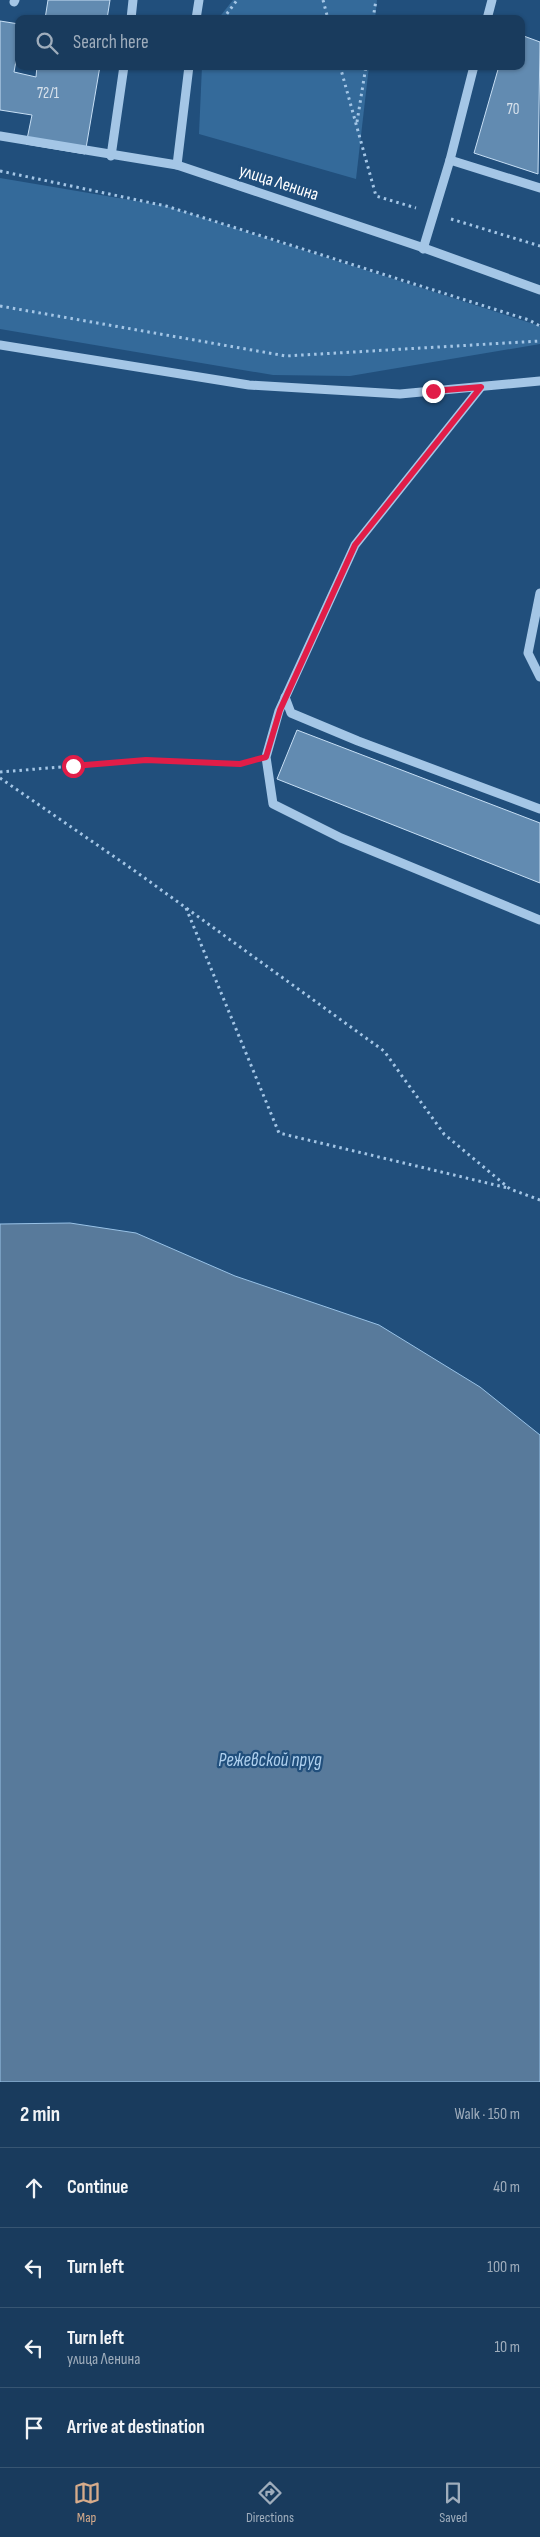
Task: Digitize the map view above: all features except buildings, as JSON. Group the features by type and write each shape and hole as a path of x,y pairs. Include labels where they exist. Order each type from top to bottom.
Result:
{"street":[{"path":"132,15 134,0"},
{"path":"197,15 199,0"},
{"path":"488,15 492,0"},
{"path":"111,156 123,70"},
{"path":"177,166 189,70"},
{"path":"423,249 450,160 473,70"},
{"name":"улица Ленина","path":"0,136 177,166 540,290"},
{"path":"450,160 540,188"},
{"path":"0,345 249,385 400,394 540,381"},
{"path":"481,387 355,545 286,698 266,757 273,804 341,838 540,920"},
{"path":"540,593 528,653 540,677"},
{"path":"286,698 291,713 358,741 540,809"}],"path":[{"path":"226,15 237,0"},
{"path":"322,0 327,15"},
{"path":"374,15 376,0"},
{"path":"341,70 376,196 540,246"},
{"path":"356,125 365,70"},
{"path":"0,171 166,206 529,320 540,326"},
{"path":"0,306 286,356 540,341"},
{"path":"0,772 146,760 240,764 266,757"},
{"path":"0,778 186,908 384,1051 444,1134 510,1189"},
{"path":"186,908 279,1133 510,1189 540,1200"}],"shaded area":[{"path":"233,0 377,0 375,15 221,15"},
{"path":"202,70 369,70 356,179 199,134"},
{"path":"0,178 166,206 540,326 540,344 350,376 273,375 0,329"}],"water":[{"name":"Режевской пруд","path":"70,1223 136,1233 235,1276 379,1325 480,1387 540,1435 540,2082 0,2082 0,1224"}],"route":[{"path":"73,766 146,760 240,764 266,757 280,710 355,545 481,387 433,391"}]}
